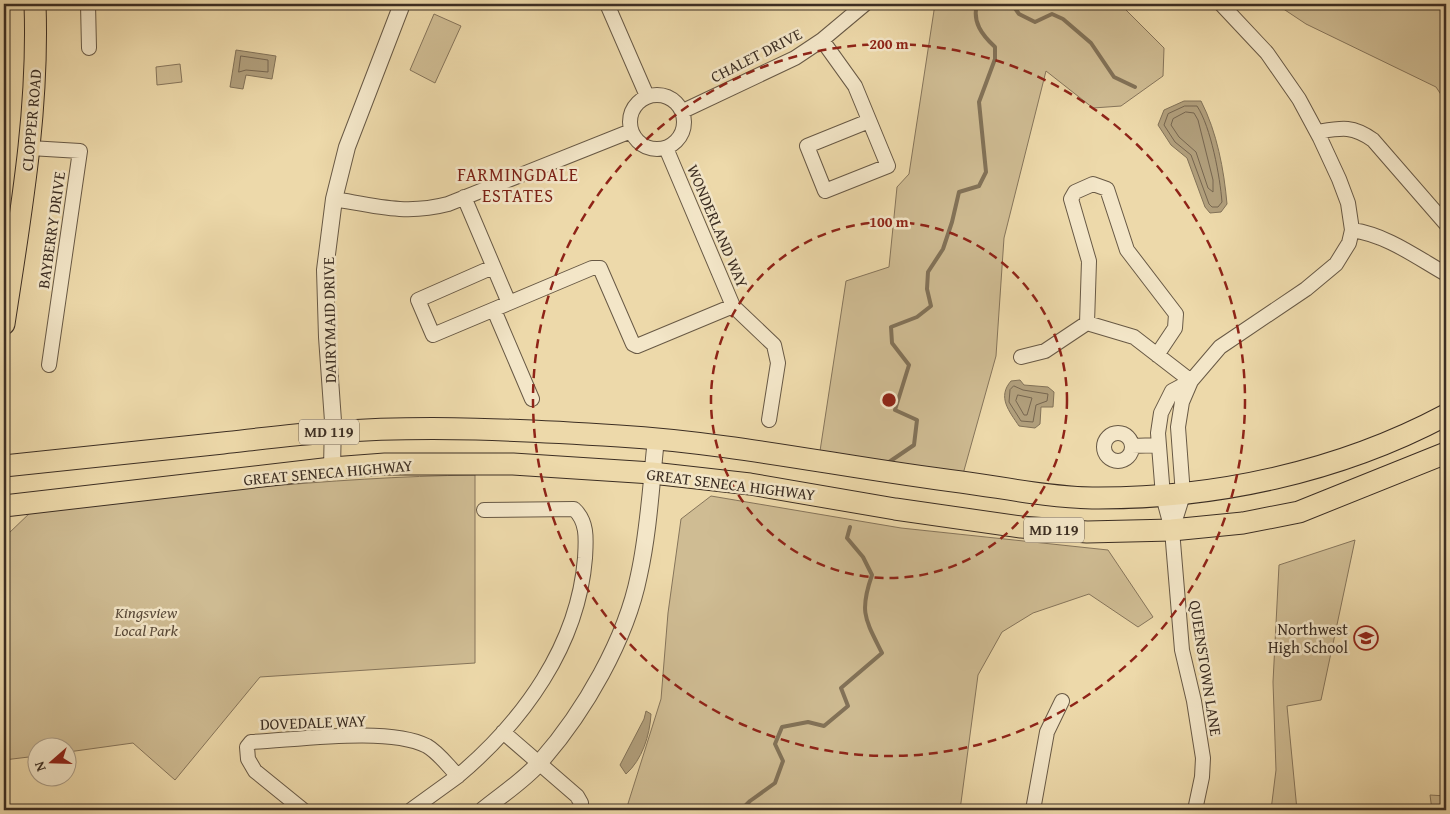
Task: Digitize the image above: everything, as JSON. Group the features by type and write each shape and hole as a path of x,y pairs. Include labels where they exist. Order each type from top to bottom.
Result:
{"main road":[{"name":"CLOPPER ROAD","path":"4,324 30,148 37,54 35,4"},
{"name":"GREAT SENECA HIGHWAY","path":"4,466 332,432 459,430 656,439 757,451 901,476 1022,492 1091,498 1173,496 1294,474 1388,441 1423,427 1446,415"},
{"name":"GREAT SENECA HIGHWAY","path":"4,506 332,468 385,464 513,464 652,473 750,484 1021,527 1087,532 1172,530 1243,523 1298,512 1446,453"}],"street":[{"path":"88,4 89,48"},
{"name":"DAIRYMAID DRIVE","path":"332,468 325,270 334,199 347,147 402,4"},
{"path":"607,4 647,96"},
{"name":"CHALET DRIVE","path":"683,111 795,58 822,40 865,4"},
{"path":"1172,530 1173,496 1160,449 1158,433 1162,413 1172,391 1190,380 1220,347 1306,288 1336,264 1349,243 1352,230 1348,203 1317,132 1286,79 1272,60 1221,4"},
{"path":"822,40 855,86 888,166 825,191 806,146 869,121"},
{"path":"657,94 669,97 683,111 682,133 675,143 666,148 646,148 631,131 631,112 637,102 647,96 657,94"},
{"path":"1317,132 1341,128 1360,130 1374,140 1446,224"},
{"path":"334,199 405,211 431,208 464,197 631,131"},
{"name":"BAYBERRY DRIVE","path":"30,148 80,151 49,365"},
{"name":"WONDERLAND WAY","path":"666,148 733,306 774,345 778,363 769,420"},
{"path":"1087,323 1089,261 1071,199 1075,192 1094,184 1107,189 1127,250 1176,314 1175,328 1157,355"},
{"path":"464,197 509,303"},
{"path":"1352,230 1372,233 1388,240 1446,274"},
{"path":"493,267 418,300 433,335 592,268 600,268 633,344 637,346 733,306"},
{"path":"494,310 532,399"},
{"path":"1087,323 1134,337 1190,380"},
{"path":"1021,357 1046,351 1087,323"},
{"path":"1172,530 1173,496 1179,451 1178,427 1182,402 1190,380"},
{"path":"483,810 540,763 592,690 631,606 644,548 656,439"},
{"path":"1132,446 1179,451"},
{"path":"411,810 458,776 482,755 503,732 535,692 559,655 575,612 584,573 586,539 583,517 574,509 484,510"},
{"name":"QUEENSTOWN LANE","path":"1172,530 1182,650 1194,701 1203,758 1202,777 1195,810"},
{"path":"1033,810 1047,732 1062,701"},
{"path":"503,732 577,796 581,803 578,810"},
{"name":"DOVEDALE WAY","path":"303,810 255,770 248,759 247,747 252,742 360,737 404,739 429,747 458,776"}],"green space":[{"path":"935,4 1120,4 1164,48 1163,76 1121,106 1093,108 1046,71 1004,238 996,356 963,474 820,451 846,281 889,267 897,187 909,174"},
{"path":"1276,4 1446,4 1446,102 1436,87 1306,24"},
{"path":"434,14 461,26 435,83 410,70"},
{"path":"180,64 182,82 157,85 156,67"},
{"name":"Kingsview Local Park","path":"475,475 475,663 260,677 175,780 133,743 78,751 78,736 28,736 28,757 4,760 4,563 8,534 33,510 309,483 420,476"},
{"path":"711,496 901,528 1108,550 1153,617 1138,627 1089,594 1033,613 1002,632 978,675 960,810 626,810 661,699 668,613 681,519"},
{"path":"1355,540 1321,700 1287,706 1297,810 1271,810 1276,770 1273,682 1279,565"},
{"path":"1430,795 1446,796 1446,810 1432,810"}],"water":[{"path":"236,50 276,56 272,79 246,75 243,89 230,87"},
{"path":"1184,101 1201,101 1211,125 1219,151 1226,191 1227,204 1221,212 1210,213 1205,207 1187,158 1171,145 1158,125 1164,110"},
{"path":"1020,380 1024,385 1048,387 1054,392 1053,407 1041,407 1040,424 1035,428 1019,426 1006,404 1005,393 1007,387 1011,381"},
{"path":"646,711 651,714 647,739 637,762 626,774 620,765 644,719"}],"waterway":[{"path":"889,462 914,445 917,420 895,410 909,365 892,343 891,327 917,317 931,306 927,289 928,272 943,249 959,192 979,186 986,172 979,102 995,59 995,47 979,28 976,17 977,4"},
{"path":"1012,4 1019,14 1035,22 1052,14 1063,19 1091,43 1114,77 1135,87"},
{"path":"741,810 775,783 783,761 775,744 782,727 808,722 824,726 848,706 841,688 882,653 871,632 866,615 866,598 872,575 863,557 847,538 850,527"}],"place":[{"name":"Northwest High School","path":"1366,638"}],"district":[{"name":"FARMINGDALE ESTATES","path":"518,185"}]}
